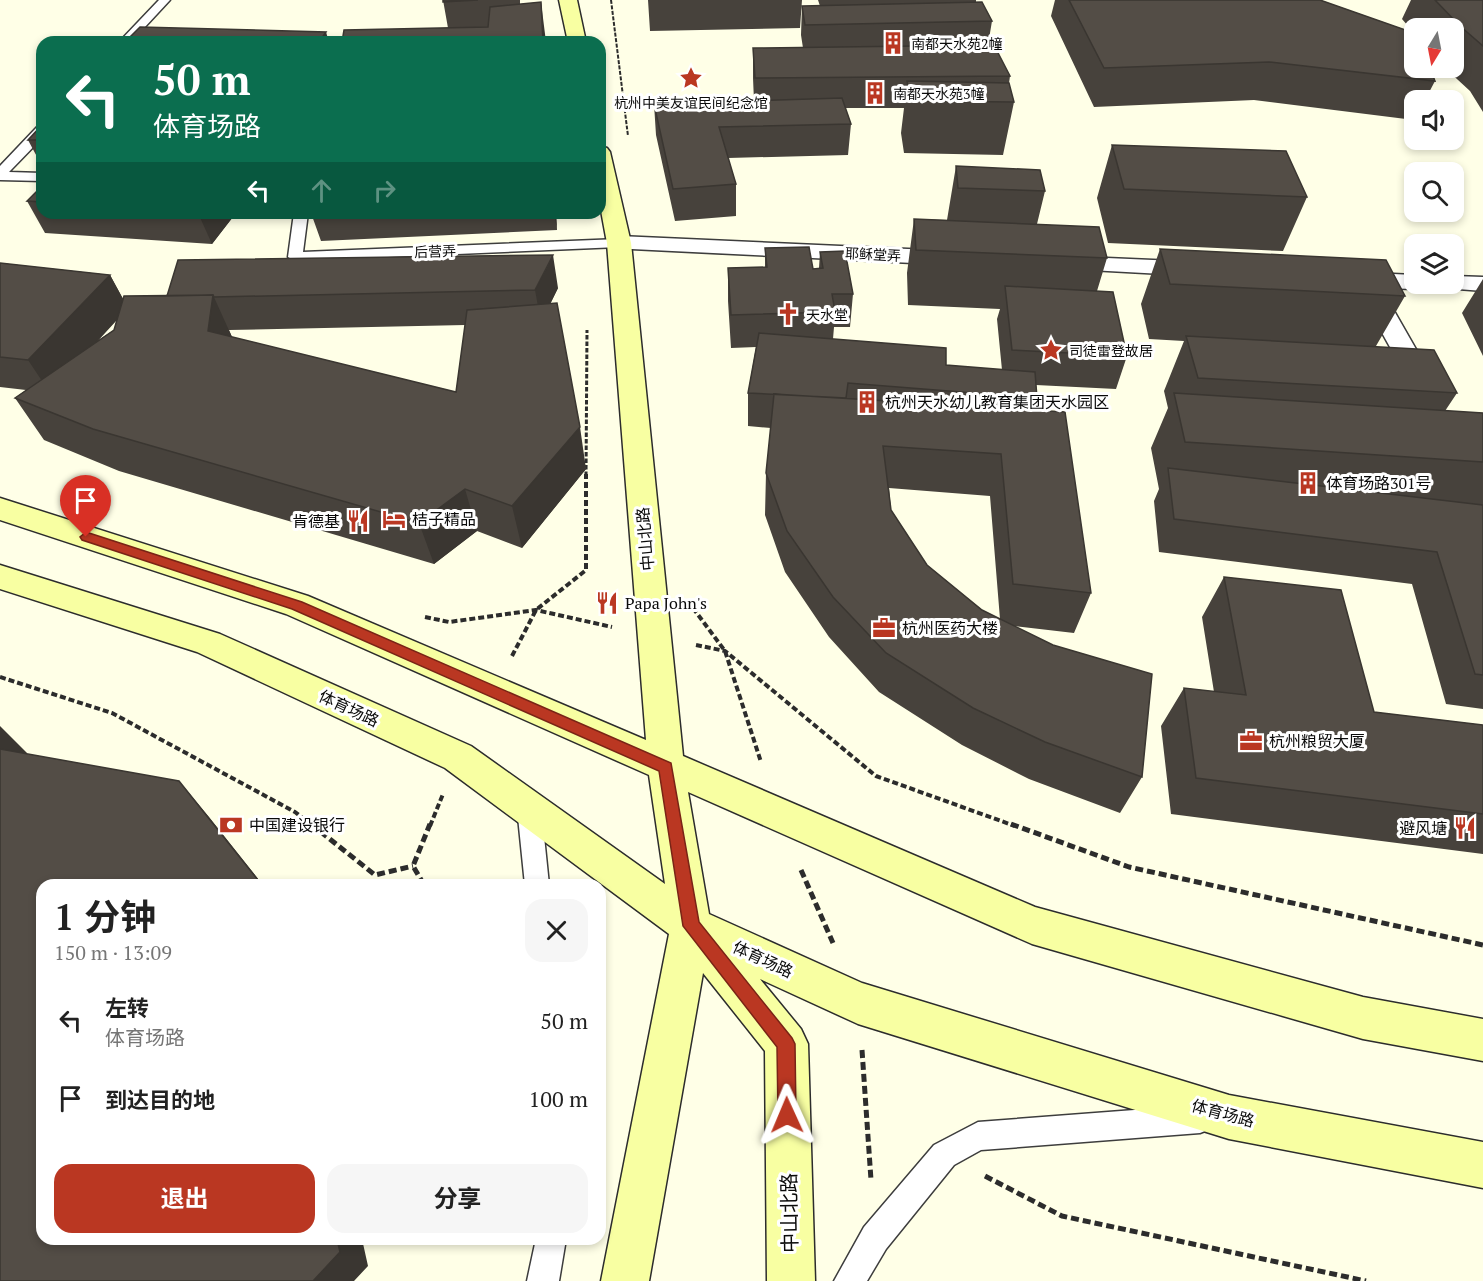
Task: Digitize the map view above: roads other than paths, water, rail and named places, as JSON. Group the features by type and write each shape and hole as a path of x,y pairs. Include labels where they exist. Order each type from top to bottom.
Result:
{"main road":[{"path":"568,0 576,36"},
{"name":"中山北路","path":"606,181 619,243 666,767 691,926 625,1281"},
{"path":"0,510 297,605 1032,926 1363,1018 1483,1040"},
{"name":"体育场路","path":"0,577 208,643 458,757 691,926 858,1003 1229,1117 1483,1166"},
{"name":"中山北路","path":"691,926 786,1044 790,1281"}],"street":[{"name":"耶稣堂弄","path":"619,243 972,258"},
{"path":"1042,262 1219,270"},
{"path":"1334,277 1404,282"},
{"path":"1365,280 1438,410"},
{"path":"1464,283 1483,284"}],"lane":[{"path":"131,36 165,0"},
{"path":"0,175 36,136"},
{"path":"0,175 36,177"},
{"name":"后营弄","path":"301,219 295,257 619,243"},
{"path":"529,807 536,879"},
{"path":"850,1281 875,1238 944,1155 978,1136 1229,1117"},
{"path":"543,1281 550,1245"}],"place":[{"name":"南都天水苑2幢","path":"893,43"},
{"name":"杭州中美友谊民间纪念馆","path":"691,78"},
{"name":"南都天水苑3幢","path":"875,93"},
{"name":"天水堂","path":"788,314"},
{"name":"司徒雷登故居","path":"1051,350"},
{"name":"杭州天水幼儿教育集团天水园区","path":"867,402"},
{"name":"体育场路301号","path":"1308,483"},
{"name":"桔子精品","path":"394,519"},
{"name":"肯德基","path":"358,521"},
{"name":"Papa John's","path":"607,603"},
{"name":"杭州医药大楼","path":"884,628"},
{"name":"杭州粮贸大厦","path":"1251,741"},
{"name":"中国建设银行","path":"231,825"},
{"name":"避风塘","path":"1465,828"}]}
